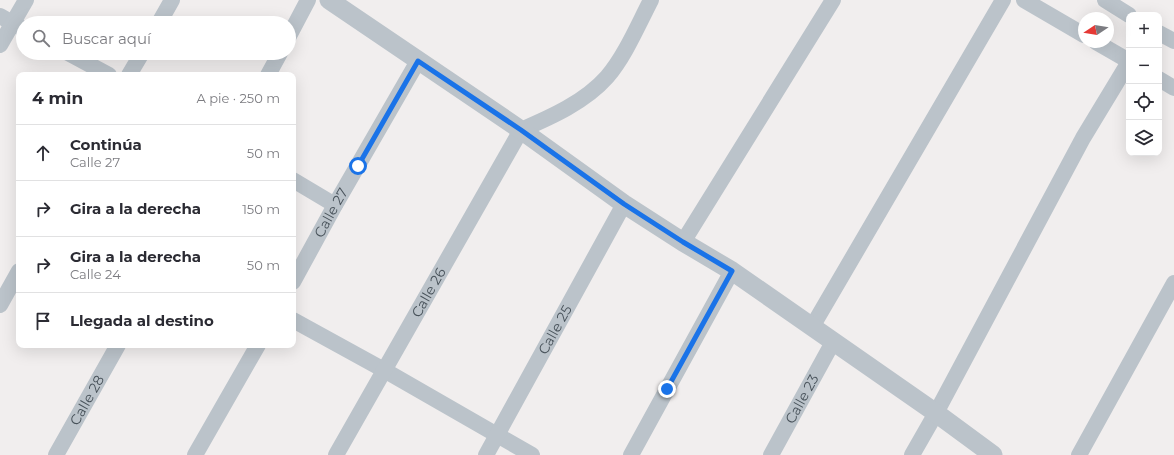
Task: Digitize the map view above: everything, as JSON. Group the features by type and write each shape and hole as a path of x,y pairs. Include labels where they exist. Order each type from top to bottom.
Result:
{"street":[{"path":"16,16 26,0"},
{"path":"163,16 172,0"},
{"path":"296,23 308,0"},
{"path":"329,0 521,130 624,204 732,271 936,413 993,455"},
{"path":"521,130 556,114 593,91 607,76 623,53 651,0"},
{"path":"683,242 833,0"},
{"path":"812,326 1003,0"},
{"path":"1024,0 1078,32"},
{"path":"1108,1 1126,13"},
{"path":"0,44 12,23"},
{"path":"1162,35 1174,42"},
{"path":"1106,48 1126,60"},
{"path":"81,60 103,72"},
{"path":"131,72 138,60"},
{"path":"270,72 276,60"},
{"name":"Calle 27","path":"296,276 335,205 418,61"},
{"path":"912,455 1083,138 1126,67"},
{"path":"1162,81 1174,88"},
{"name":"Calle 26","path":"336,455 521,130"},
{"path":"296,182 335,205"},
{"name":"Calle 25","path":"486,455 624,204"},
{"path":"631,455 732,271"},
{"path":"0,305 16,276"},
{"path":"1079,455 1174,283"},
{"path":"296,322 532,455"},
{"name":"Calle 23","path":"771,455 833,342"},
{"name":"Calle 28","path":"56,455 116,348"},
{"path":"195,455 256,348"}],"route":[{"path":"358,166 418,61 521,130 624,204 732,271 667,389"}]}
